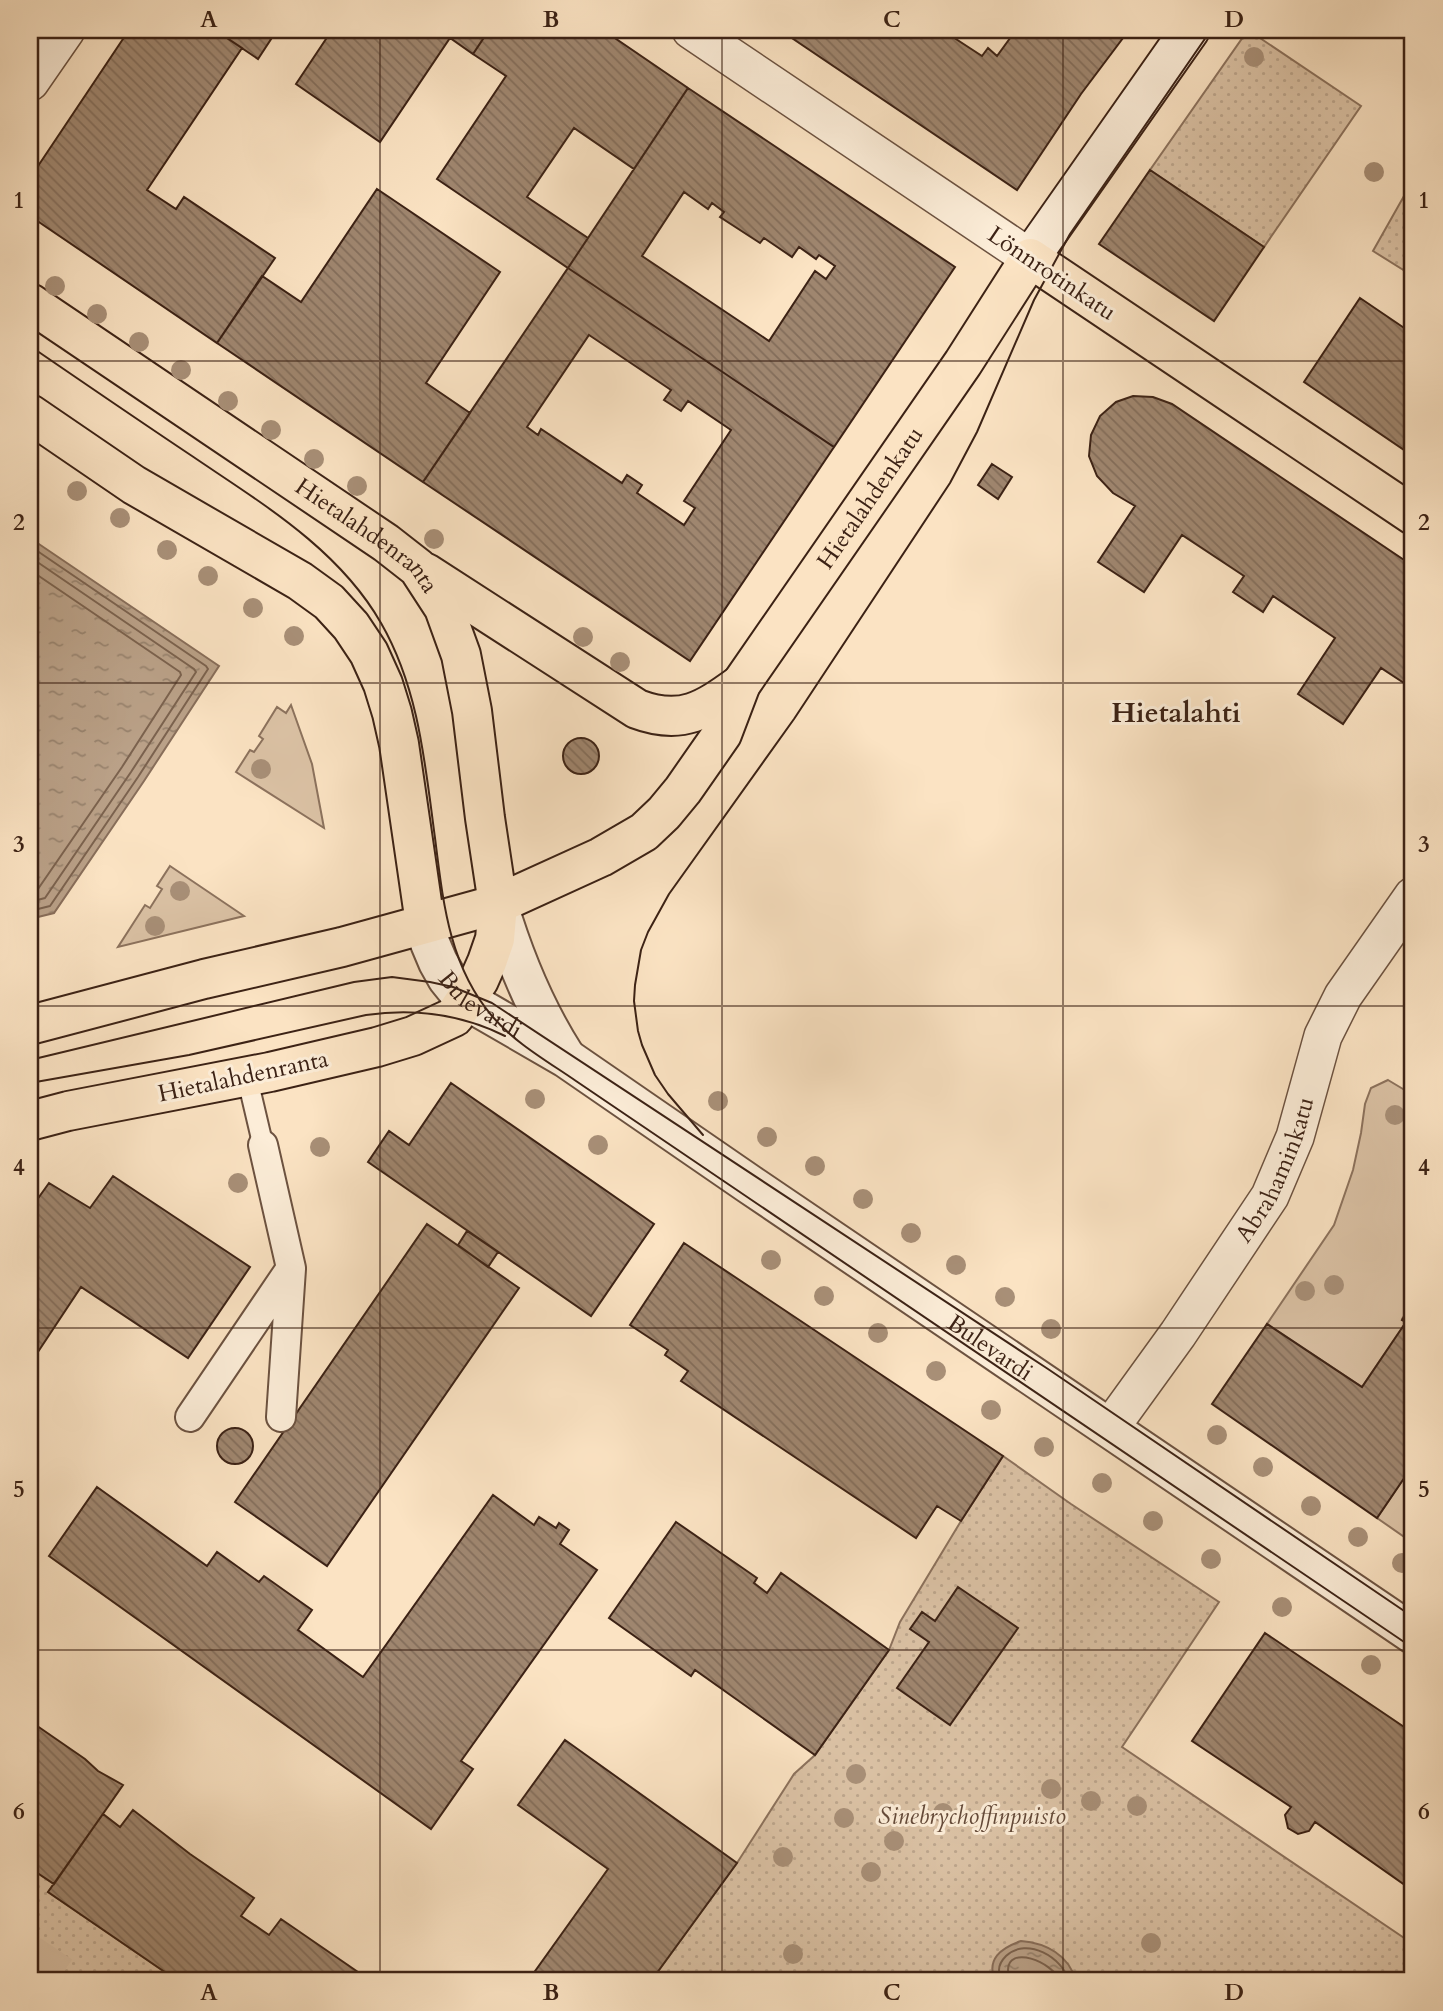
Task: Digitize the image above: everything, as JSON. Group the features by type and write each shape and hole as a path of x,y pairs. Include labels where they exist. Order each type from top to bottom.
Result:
{"main road":[{"name":"Lönnrotinkatu","path":"1030,258 1413,515"},
{"name":"Hietalahdenkatu","path":"498,904 623,845 654,823 683,790 722,734 741,684 963,363 1030,258"},
{"name":"Hietalahdenranta","path":"30,303 387,543 418,568 444,608 461,655 472,711 498,904 495,939 487,962 454,1017 413,1036 377,1047 247,1077 68,1111 30,1121"},
{"path":"30,414 134,485 300,581 329,602 351,626 369,653 392,713 399,744 425,923"},
{"path":"418,568 637,709 654,715 684,716 711,705 741,684"},
{"path":"30,1025 204,979 342,947 498,904"}],"street":[{"path":"30,82 66,30"},
{"name":"Lönnrotinkatu","path":"691,30 1030,258"},
{"name":"Hietalahdenkatu","path":"1030,258 1190,30"},
{"name":"Abrahaminkatu","path":"1110,1428 1178,1334 1270,1196 1295,1137 1323,1035 1343,996 1413,897"},
{"name":"Bulevardi","path":"498,904 528,990 566,1058"},
{"name":"Bulevardi","path":"425,923 438,962 464,999 566,1058 1413,1634"},
{"path":"263,1145 290,1268 281,1417"},
{"path":"190,1417 290,1268"}],"lane":[{"path":"247,1077 263,1145"}],"green space":[{"path":"1248,30 1361,106 1264,247 1150,170"},
{"path":"1413,180 1413,276 1373,251"},
{"path":"291,705 312,764 324,828 236,772 250,750 254,752 263,739 259,736 277,707 286,713"},
{"path":"170,866 244,916 118,947 145,905 150,908 162,889 157,886"},
{"path":"1388,1080 1413,1095 1413,1135 1408,1144 1413,1147 1413,1302 1402,1319 1406,1322 1362,1387 1267,1324 1334,1225 1353,1170 1365,1104 1371,1088"},
{"name":"Sinebrychoffinpuisto","path":"1003,1456 1219,1602 1122,1747 1413,1944 1413,1981 651,1981 737,1863 794,1774 815,1755 889,1650 900,1622"},
{"path":"1413,1465 1413,1543 1377,1518"},
{"path":"30,1868 54,1884 48,1892 178,1981 30,1981"}],"water":[{"path":"30,538 219,666 54,913 30,919"},
{"path":"1021,1941 1039,1944 1062,1957 1076,1981 995,1981 992,1966 997,1955"}],"building":[{"path":"129,30 215,30 242,48 147,190 176,209 184,197 275,258 217,343 30,216 30,178"},
{"path":"215,30 277,30 258,59"},
{"path":"332,30 489,30 473,54 450,38 380,142 296,84"},
{"path":"489,30 603,30 688,88 634,169 574,128 527,197 588,238 568,268 437,179 506,76 473,54"},
{"path":"780,30 942,30 982,56 988,48 997,56 1016,30 1129,30 1081,94 1017,190"},
{"path":"688,88 955,267 834,447 568,268","holes":["684,192 708,209 712,203 724,212 720,217 760,243 764,238 792,257 799,247 816,259 819,255 835,266 826,279 815,271 769,341 642,256"]},
{"path":"1150,170 1264,247 1214,321 1099,244"},
{"path":"377,189 500,272 426,383 470,413 423,482 217,343 262,276 301,302"},
{"path":"568,268 834,447 690,661 423,482","holes":["589,335 671,390 664,400 681,411 688,401 731,430 684,501 695,508 684,525 637,493 642,485 627,475 622,483 541,429 538,435 527,427"]},
{"path":"1360,298 1413,334 1413,456 1304,382"},
{"path":"1133,396 1153,397 1172,404 1413,566 1413,689 1381,668 1343,724 1298,694 1335,638 1273,596 1263,612 1233,592 1244,576 1182,535 1144,592 1098,562 1135,506 1113,493 1097,476 1089,456 1091,435 1100,416 1116,402"},
{"path":"992,464 1012,477 998,499 978,485"},
{"path":"581,738 594,743 599,756 594,769 581,774 568,769 563,756 568,743"},
{"path":"451,1083 654,1224 591,1316 368,1162 389,1131 409,1145"},
{"path":"113,1176 250,1267 188,1358 81,1287 30,1364 30,1202 34,1204 49,1183 90,1208"},
{"path":"427,1224 519,1288 327,1566 235,1502"},
{"path":"467,1231 498,1252 488,1267 458,1245"},
{"path":"684,1243 1003,1456 961,1521 937,1506 916,1538 681,1381 688,1371 665,1355 668,1350 630,1325"},
{"path":"1413,1302 1413,1465 1377,1518 1212,1404 1267,1324 1362,1387 1406,1322 1402,1320"},
{"path":"235,1428 248,1433 253,1446 248,1459 235,1464 222,1459 217,1446 222,1433"},
{"path":"97,1487 207,1566 217,1552 259,1582 264,1576 312,1610 298,1630 363,1677 493,1495 534,1525 539,1517 556,1528 559,1523 569,1530 560,1544 597,1570 461,1761 473,1769 431,1829 49,1556"},
{"path":"676,1522 757,1578 754,1583 767,1593 781,1573 889,1650 815,1755 695,1670 691,1676 609,1618"},
{"path":"958,1587 1018,1628 950,1725 897,1688 929,1642 910,1629 922,1612 935,1621"},
{"path":"1265,1633 1413,1733 1412,1890 1315,1822 1309,1831 1298,1834 1288,1828 1285,1815 1291,1807 1192,1741"},
{"path":"30,1721 98,1771 123,1785 54,1884 30,1868"},
{"path":"565,1740 737,1863 651,1981 528,1981 608,1869 518,1805"},
{"path":"133,1810 254,1898 241,1916 269,1935 281,1919 371,1981 178,1981 48,1892 103,1814 120,1827"}],"tunnel":[{"path":"30,1954 70,1981"}],"tram line":[{"path":"703,1135 655,1075 638,1031 635,985 641,950 648,932 669,894 794,719 950,483 977,432 1034,300 1070,234 1211,30"},
{"path":"30,346 271,510 320,550 363,596 394,648 412,701 424,755 445,909 457,954 478,997 501,1026 543,1059 1413,1648"},
{"path":"30,1060 354,982 392,977 453,987 492,1003 1048,1369 1413,1617"},
{"path":"30,1083 189,1055 384,1013 420,1013 455,1018 505,1036"}],"district":[{"name":"Hietalahti","path":"1176,712"}]}
